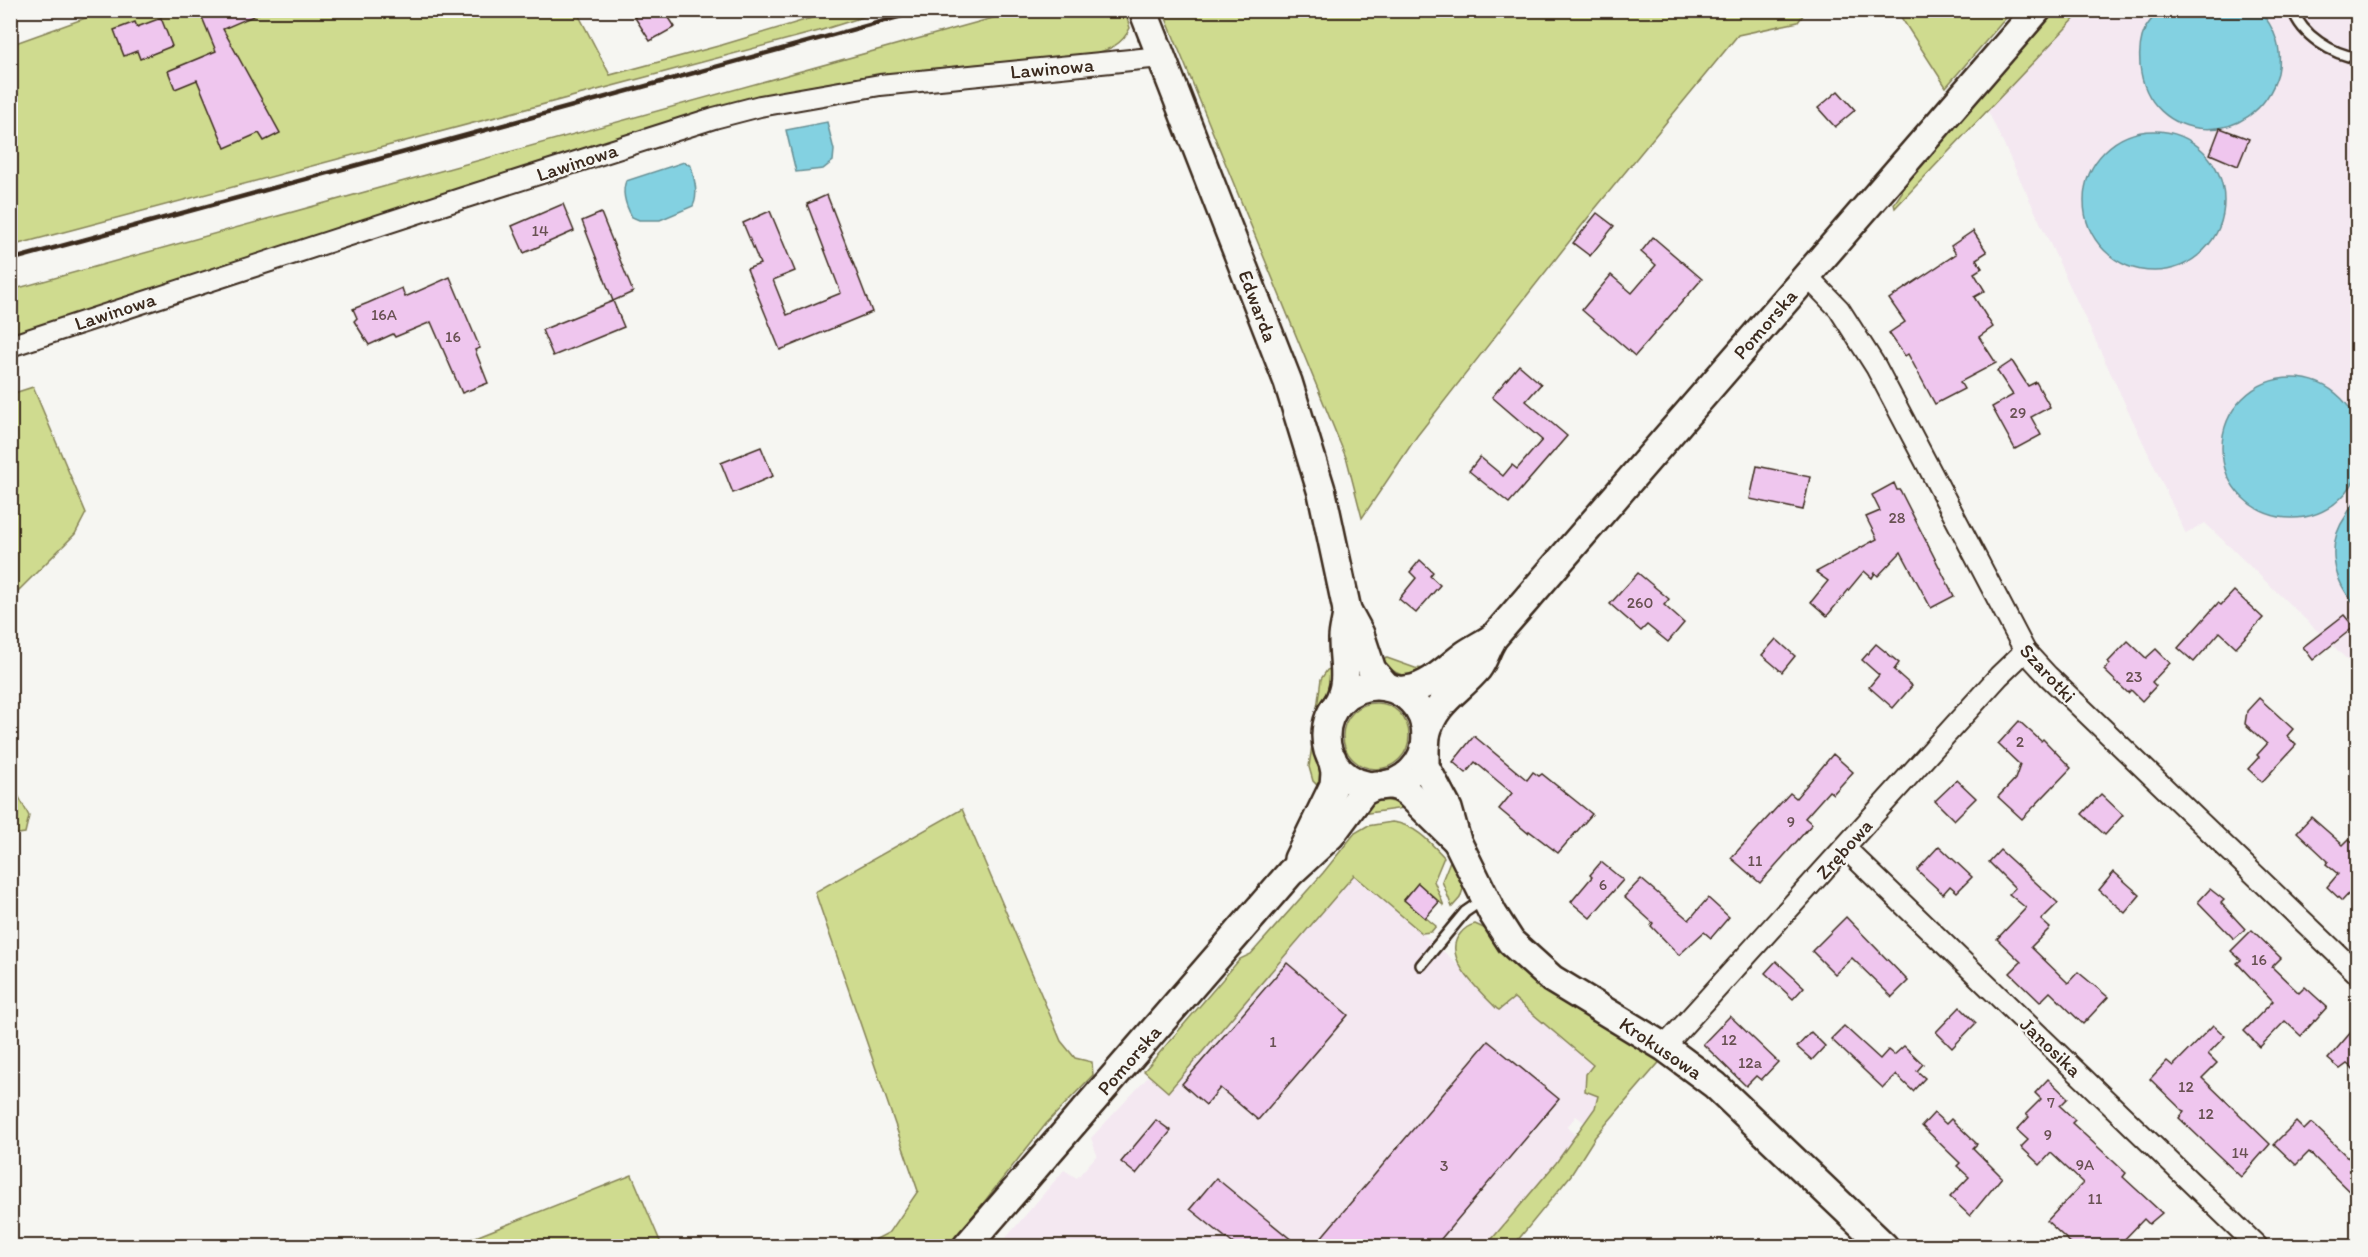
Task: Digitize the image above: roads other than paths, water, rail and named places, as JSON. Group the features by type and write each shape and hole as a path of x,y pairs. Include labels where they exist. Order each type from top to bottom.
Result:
{"street":[{"name":"Edwarda","path":"1143,10 1292,393 1322,493 1347,610 1360,634 1372,670 1392,689"},
{"name":"Pomorska","path":"1425,740 1430,719 1436,710 1479,667 1494,637 2037,10"},
{"name":"Lawinowa","path":"10,346 714,118 760,106 880,85 1161,57"},
{"name":"Szarotki","path":"1807,276 1839,309 1876,367 2025,651 2048,676 2358,974"},
{"name":"Edwarda","path":"1337,705 1346,686 1343,638 1347,610"},
{"name":"Pomorska","path":"1392,689 1413,690 1431,681 1467,653 1494,637"},
{"name":"Zrębowa","path":"1664,1047 1998,676 2025,651"},
{"path":"1375,686 1392,689 1407,696 1421,713 1425,740 1421,756 1408,774 1382,785 1366,784 1346,775 1332,758 1327,736 1331,715 1337,705 1354,691 1375,686"},
{"name":"Krokusowa","path":"1425,740 1425,766 1448,809 1457,841 1493,914 1511,942 1537,967 1569,990 1664,1047 1698,1071 1737,1104 1884,1246"},
{"name":"Pomorska","path":"1290,873 1334,785 1335,772 1332,758"},
{"name":"Pomorska","path":"967,1246 1290,873 1331,835 1363,792 1382,785"},
{"name":"Krokusowa","path":"1382,785 1399,787 1408,793 1457,841"},
{"name":"Janosika","path":"1845,848 2257,1246"}],"lane":[{"path":"2293,10 2296,18 2319,43 2332,51 2358,58"},
{"path":"1421,964 1465,912 1486,898"}],"water":[{"path":"2158,11 2259,11 2273,31 2279,56 2278,73 2266,99 2248,116 2227,126 2203,129 2181,124 2161,111 2147,92 2140,65 2143,33"},
{"path":"827,122 834,150 833,161 823,169 796,172 786,130"},
{"path":"2154,131 2181,136 2204,151 2219,174 2224,201 2219,228 2204,251 2181,266 2154,271 2127,266 2104,251 2089,228 2084,201 2089,174 2104,151 2127,136"},
{"path":"684,162 691,166 695,181 696,196 693,206 660,220 639,220 632,217 625,199 626,181"},
{"path":"2292,378 2319,384 2331,390 2341,399 2350,409 2356,421 2362,448 2356,475 2350,487 2341,497 2331,506 2319,512 2292,518 2265,512 2253,506 2243,497 2234,487 2228,475 2222,448 2228,421 2234,409 2243,399 2253,390 2265,384"},
{"path":"2357,501 2357,606 2337,575 2334,551 2339,527"}],"railway":[{"path":"10,260 924,10"}]}
